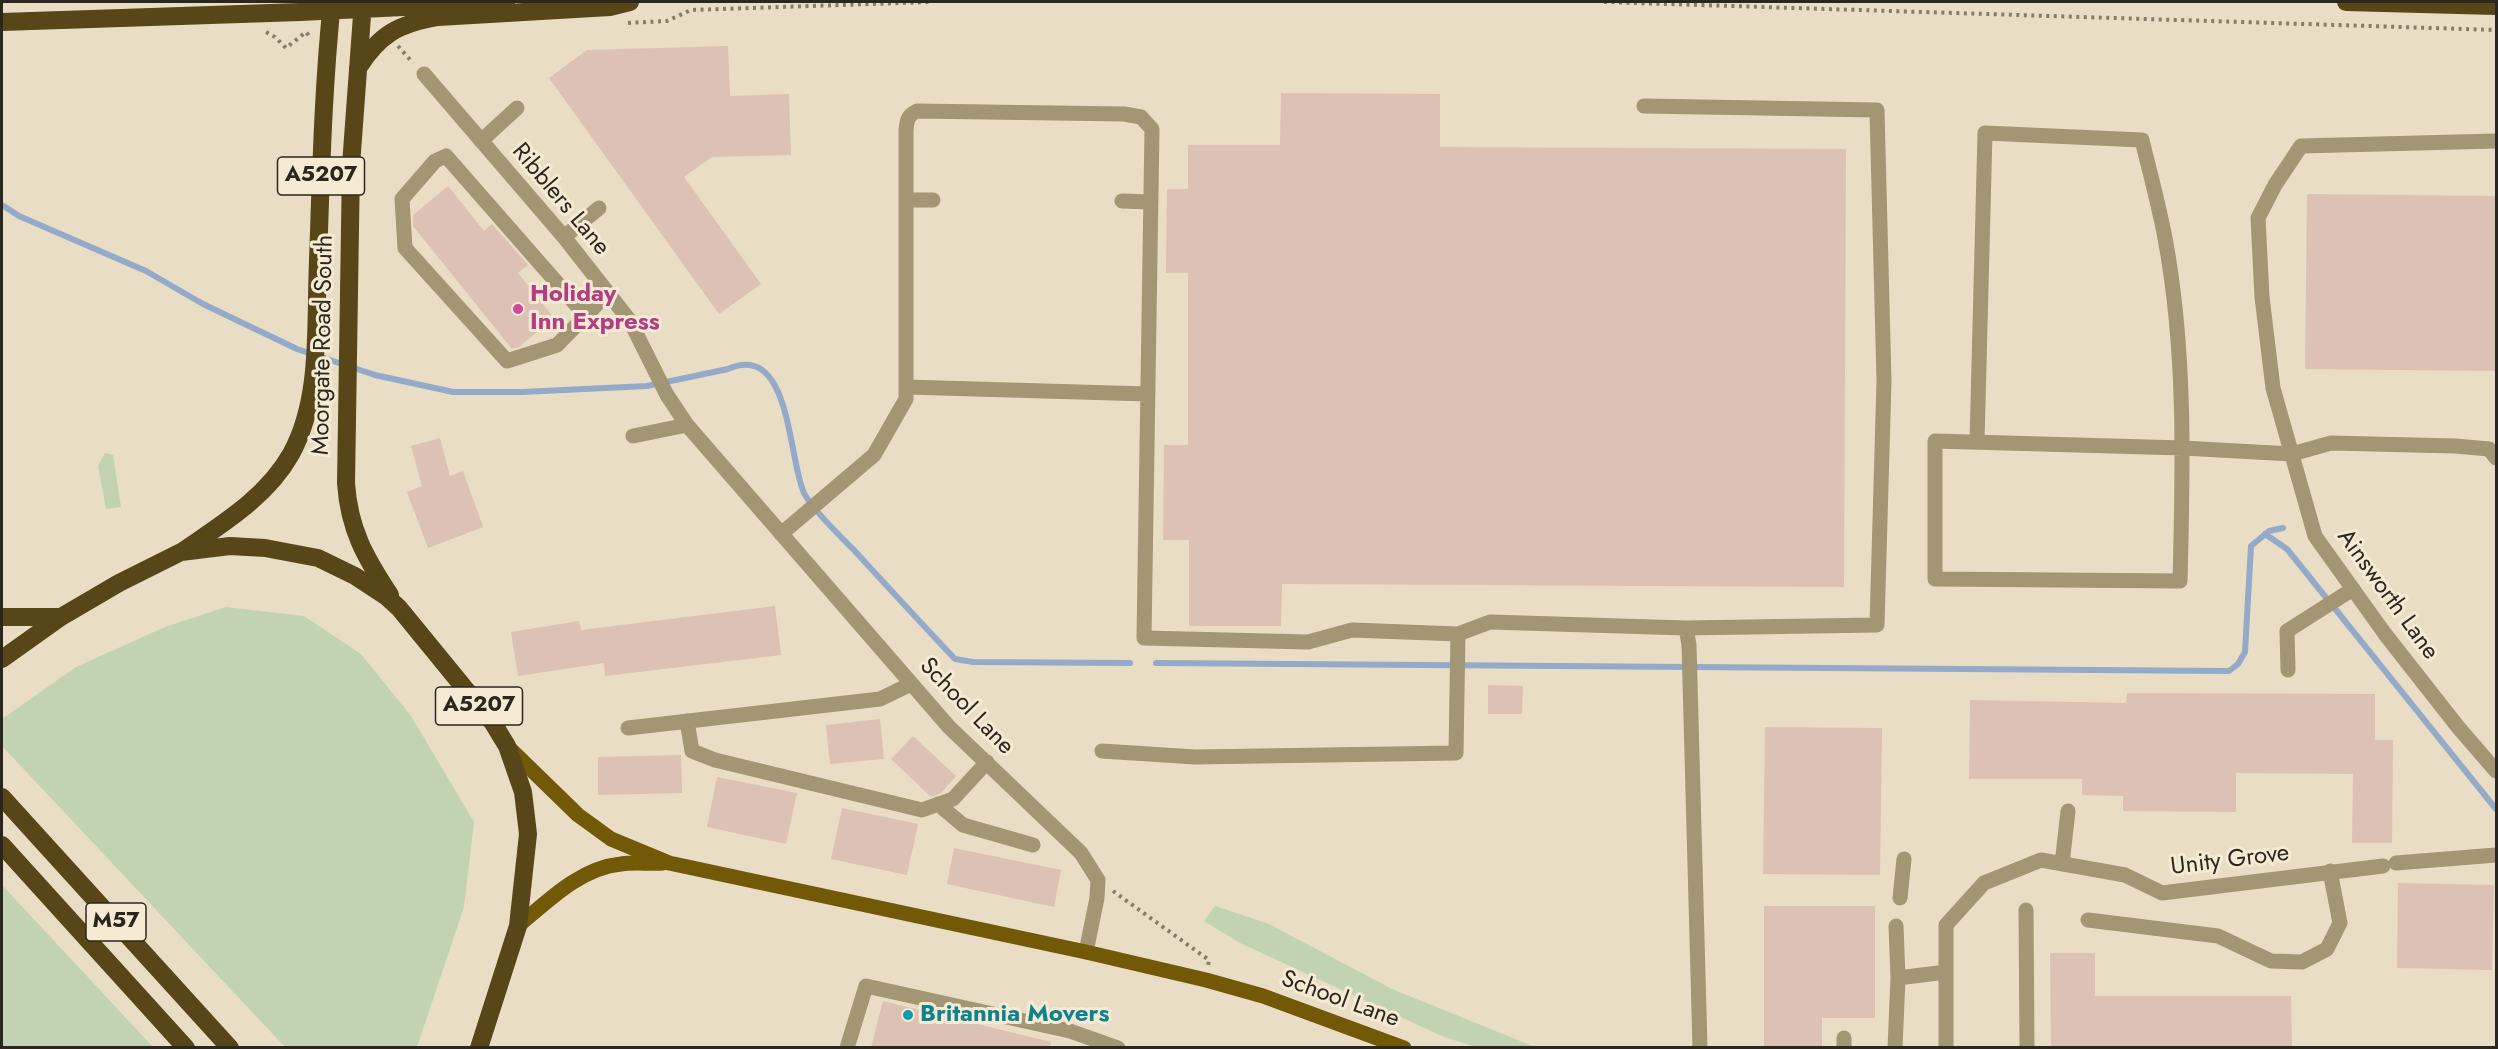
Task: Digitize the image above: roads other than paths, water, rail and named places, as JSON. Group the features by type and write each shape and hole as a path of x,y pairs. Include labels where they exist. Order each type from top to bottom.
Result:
{"highway":[{"path":"2,22 362,4 506,2"},
{"path":"356,70 370,49 380,40 398,27 420,20 610,7 630,2"},
{"path":"2346,2 2496,6"},
{"name":"A5207","path":"356,70 362,4"},
{"name":"Moorgate Road South","path":"182,552 239,512 270,482 291,454 306,416 314,368 325,84 332,6"},
{"name":"Moorgate Road South","path":"356,70 351,165 346,483 352,525 371,566 399,608"},
{"name":"A5207","path":"2,659 61,617 119,583 182,552 230,546 266,548 318,558 365,581 399,608 493,723 507,746 523,792 528,834 518,926 479,1047"},
{"path":"2,617 61,617"},
{"name":"M57","path":"2,797 230,1047"},
{"name":"M57","path":"2,845 186,1047"}],"main road":[{"name":"School Lane","path":"507,746 578,815 611,839 669,863 1086,952 1206,980 1263,996 1404,1047"},
{"name":"School Lane","path":"518,926 562,888 592,871 619,864 669,863"}],"street":[{"name":"Ribblers Lane","path":"424,74 564,237 630,321 667,395 687,425 757,506"},
{"path":"781,534 874,455 906,399 907,120 910,114 917,111 1124,114 1140,117 1152,129 1144,638 1308,642 1352,630 1458,634 1490,622 1686,628 1877,625 1884,381 1877,110 1644,106"},
{"path":"481,141 517,108"},
{"path":"1977,442 1985,133 2142,140 2165,239 2177,338 2183,448 2180,581 1935,579 1935,441 2183,448 2292,454 2331,443 2455,446 2489,448 2496,458"},
{"name":"Ainsworth Lane","path":"2496,141 2301,146 2275,185 2258,218 2262,297 2273,388 2315,536 2349,591 2496,771"},
{"path":"586,316 446,156 435,161 402,200 405,248 507,361 558,345 586,316 607,294"},
{"path":"906,200 933,200"},
{"path":"1122,201 1151,202"},
{"path":"564,237 600,208"},
{"path":"906,387 1148,394"},
{"path":"633,436 687,425"},
{"name":"School Lane","path":"757,506 949,728 1081,853 1098,880 1097,898 1086,952"},
{"path":"2288,670 2287,631 2349,591"},
{"path":"1686,628 1690,681 1700,1047"},
{"path":"1102,751 1195,757 1456,753 1458,634"},
{"path":"628,728 880,699 911,684"},
{"path":"687,721 692,750 715,760 922,810 952,799 987,762"},
{"path":"938,804 963,825 1033,845"},
{"path":"2062,864 2068,811"},
{"name":"Unity Grove","path":"1946,1047 1946,924 1984,883 2041,860 2125,875 2162,893 2330,871 2496,855"},
{"path":"1900,898 1904,859"},
{"path":"2088,921 2218,936 2271,962 2302,962 2327,949 2340,923 2330,871"},
{"path":"2026,910 2027,1047"},
{"path":"1895,1047 1898,978 1896,926"},
{"path":"1898,978 1946,972"},
{"path":"847,1047 866,986 1070,1031 1118,1047"}],"waterway":[{"path":"2,205 19,216 146,271 203,304 297,349 375,375 453,392 522,392 647,386 749,365 764,372 776,387 784,407 799,476 808,499 955,659 973,662 1130,663"},
{"path":"1156,663 2229,671 2238,664 2245,652 2251,546 2269,531 2283,528"},
{"path":"2265,534 2287,549 2496,809"}],"place":[{"name":"Holiday Inn Express","path":"518,309"},
{"name":"Britannia Movers","path":"908,1015"}]}
